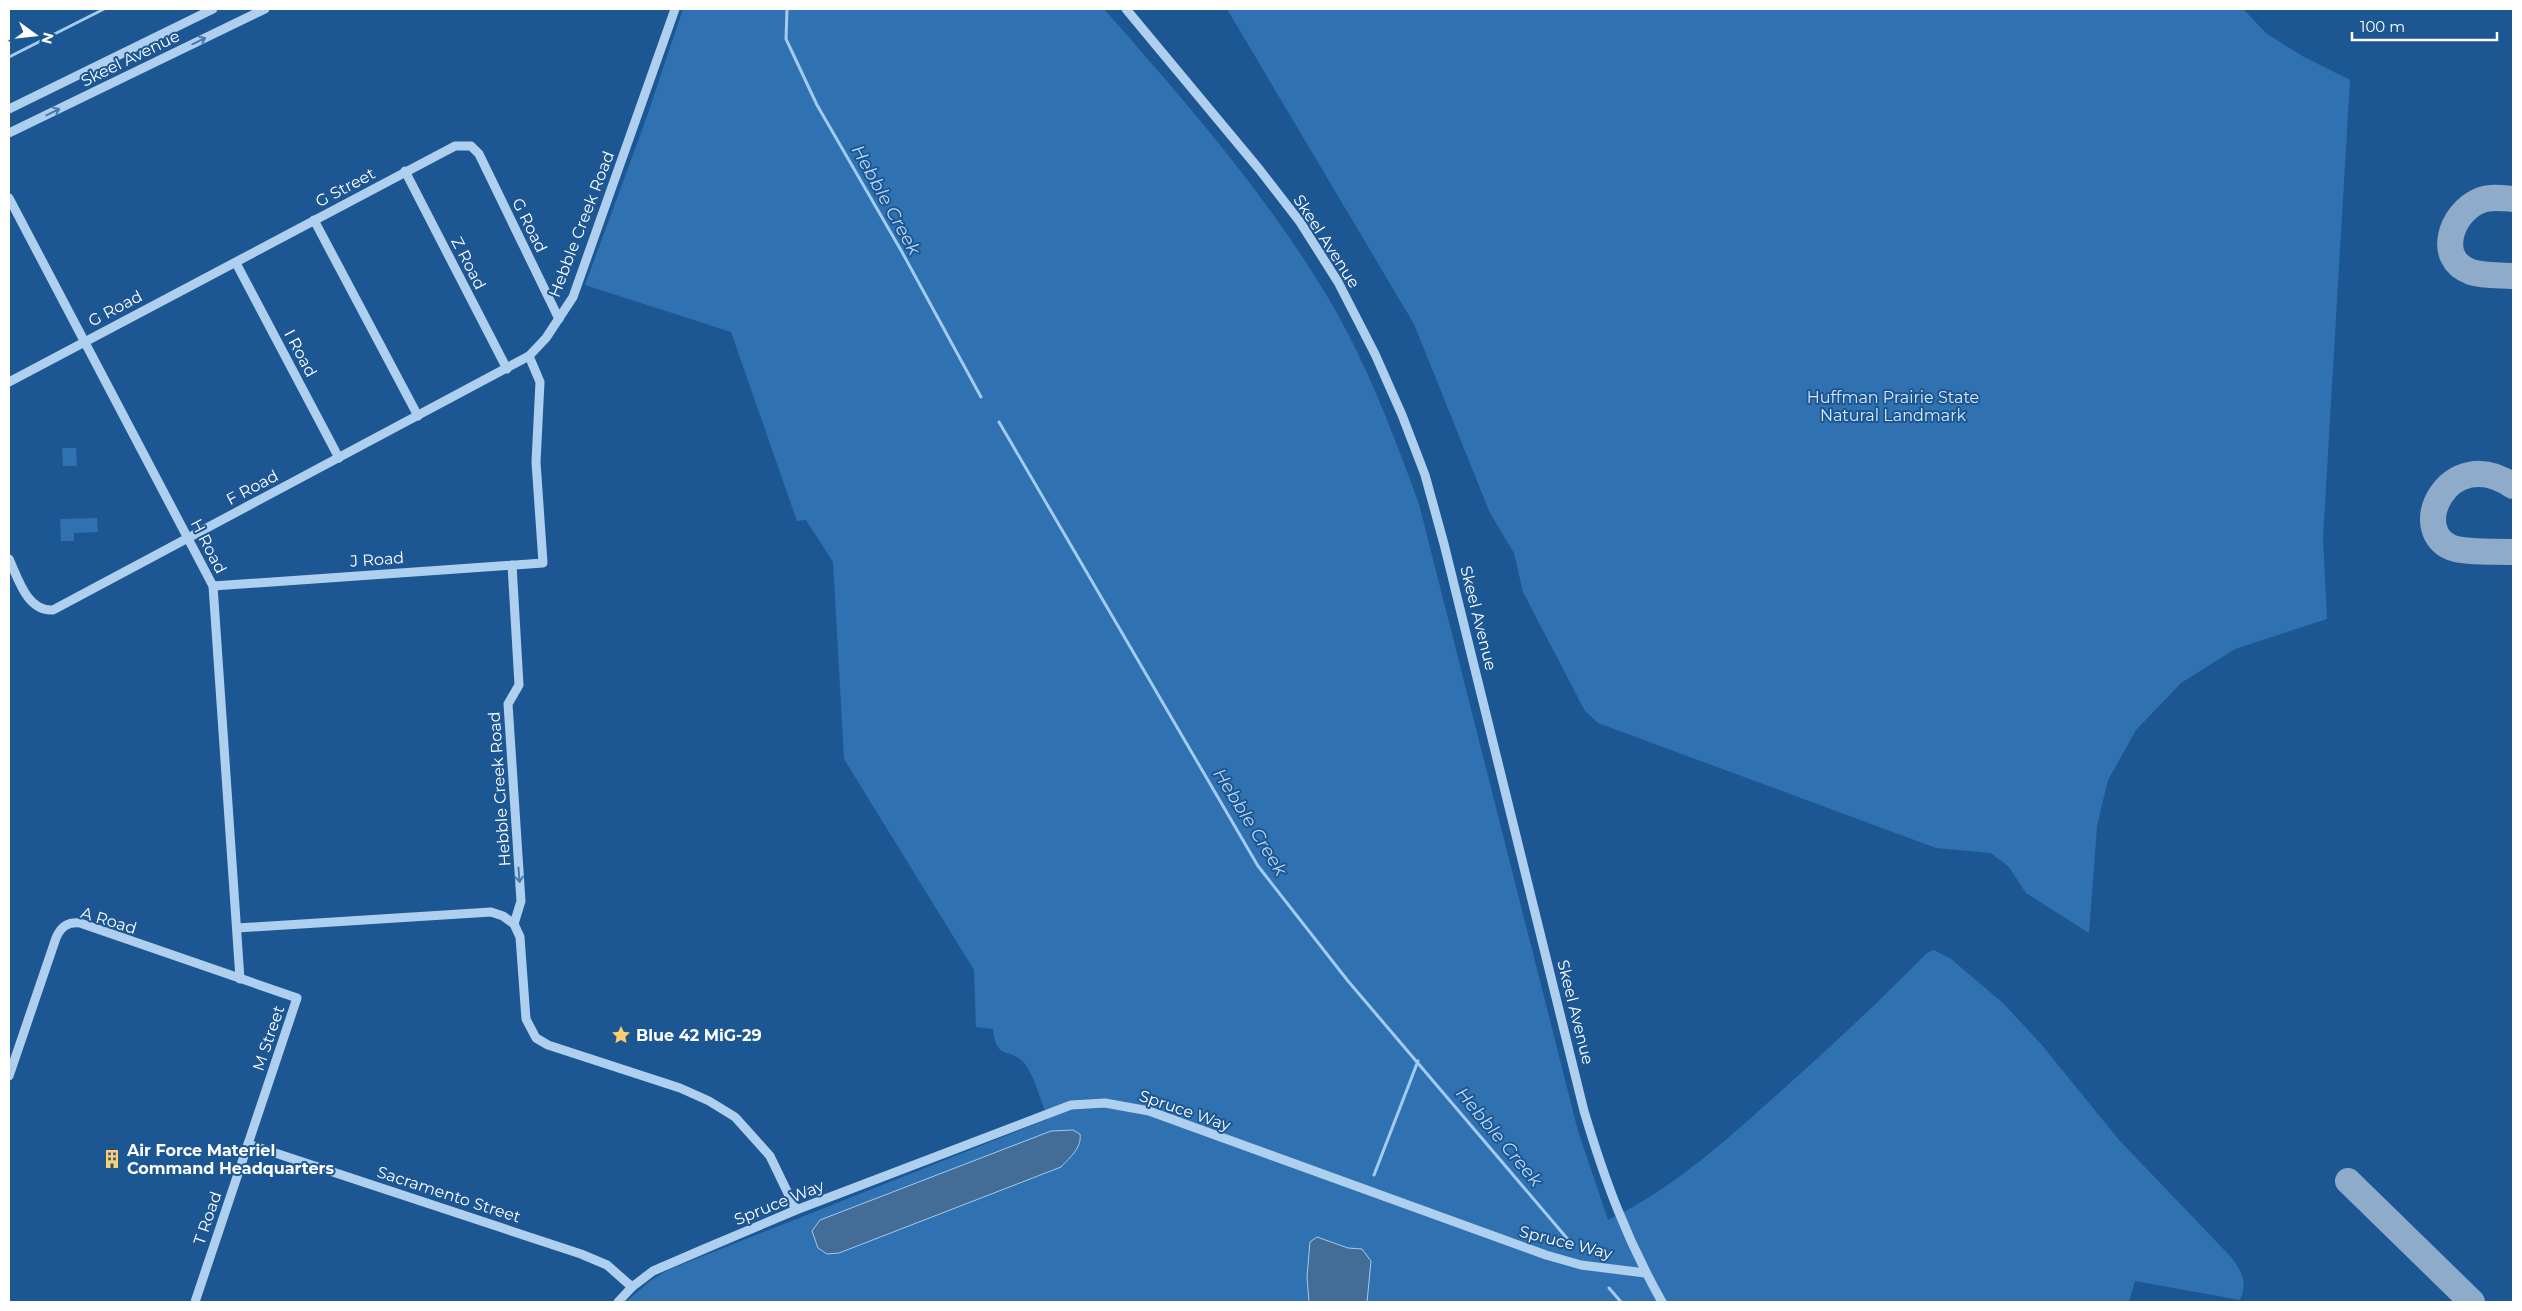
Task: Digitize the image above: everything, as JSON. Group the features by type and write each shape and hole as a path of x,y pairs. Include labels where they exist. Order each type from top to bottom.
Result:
{"street":[{"name":"Skeel Avenue","path":"9,109 213,9"},
{"name":"Skeel Avenue","path":"9,133 265,9"},
{"name":"Hebble Creek Road","path":"528,356 559,319 573,297 675,9"},
{"name":"Skeel Avenue","path":"1126,9 1214,114 1300,222 1338,282 1375,354 1402,415 1425,475 1456,588 1584,1111 1618,1216 1645,1273 1662,1302"},
{"name":"G Street","path":"236,262 405,171 456,146 471,146"},
{"name":"G Road","path":"471,146 479,154 559,319"},
{"name":"Z Road","path":"405,171 507,369"},
{"name":"H Road","path":"9,198 212,586 240,979"},
{"path":"314,220 418,416"},
{"name":"G Road","path":"9,382 236,262"},
{"name":"I Road","path":"236,262 339,458"},
{"name":"F Road","path":"9,559 31,602 45,611 53,610 507,369 528,356"},
{"name":"J Road","path":"212,586 543,562 536,462 540,382 528,356"},
{"name":"Hebble Creek Road","path":"512,564 519,685 508,704 521,901 514,924"},
{"path":"237,928 491,912 503,916 514,924 520,937 526,1019 536,1038 548,1044 680,1088 710,1101 735,1117 770,1156 796,1210"},
{"name":"A Road","path":"9,1076 56,938 65,925 80,923 240,979"},
{"name":"M Street","path":"240,979 297,998 248,1144"},
{"name":"Spruce Way","path":"618,1302 632,1287 653,1271 796,1210 1071,1104 1105,1103 1149,1111 1546,1255 1580,1264 1645,1273"},
{"name":"Sacramento Street","path":"248,1144 581,1254 607,1266 632,1287"},
{"name":"T Road","path":"195,1302 248,1144"}],"green space":[{"path":"683,9 1104,9 1164,77 1250,183 1303,257 1341,321 1378,398 1419,504 1578,1131 1608,1220 1653,1195 1714,1150 1831,1046 1927,953 1934,950 1951,959 2003,1003 2041,1044 2119,1140 2231,1257 2243,1277 2244,1288 2240,1300 2135,1281 2129,1302 626,1302 650,1281 668,1270 1048,1119 1035,1082 1025,1064 1019,1058 1004,1052 997,1046 993,1029 976,1027 974,970 844,759 833,562 806,520 797,521 731,332 585,285 645,122"},
{"name":"Huffman Prairie State Natural Landmark","path":"1227,9 2243,9 2267,34 2304,57 2350,80 2323,538 2327,619 2235,649 2181,683 2136,730 2108,780 2097,826 2089,933 2026,893 2009,867 1991,853 1936,848 1598,723 1585,711 1523,592 1514,553 1490,513 1414,324"},
{"path":"62,448 76,448 77,466 63,466"},
{"path":"97,518 98,532 74,533 74,541 61,541 60,519"}],"shaded area":[{"path":"1073,1130 1080,1134 1079,1144 1075,1152 1061,1167 839,1253 827,1254 818,1248 812,1231 820,1220 1051,1131"},
{"path":"1317,1237 1348,1248 1362,1249 1371,1261 1367,1302 1309,1302 1307,1277 1310,1242"}],"waterway":[{"path":"9,57 104,9"},
{"name":"Hebble Creek","path":"787,9 786,39 817,105 902,252 981,397"},
{"name":"Hebble Creek","path":"999,422 1258,866 1348,981 1571,1243"},
{"path":"1374,1175 1418,1061"},
{"name":"Hebble Creek","path":"1609,1288 1621,1302"}],"taxiway":[{"path":"2513,199 2487,198 2469,207 2455,225 2450,247 2453,257 2460,266 2471,272 2513,276"},
{"path":"2513,486 2490,475 2469,475 2453,482 2441,495 2434,511 2434,527 2441,540 2456,549 2513,552"},
{"path":"2348,1181 2472,1302"}],"place":[{"name":"Blue 42 MiG-29","path":"621,1035"},
{"name":"Air Force Materiel Command Headquarters","path":"112,1159"}]}
